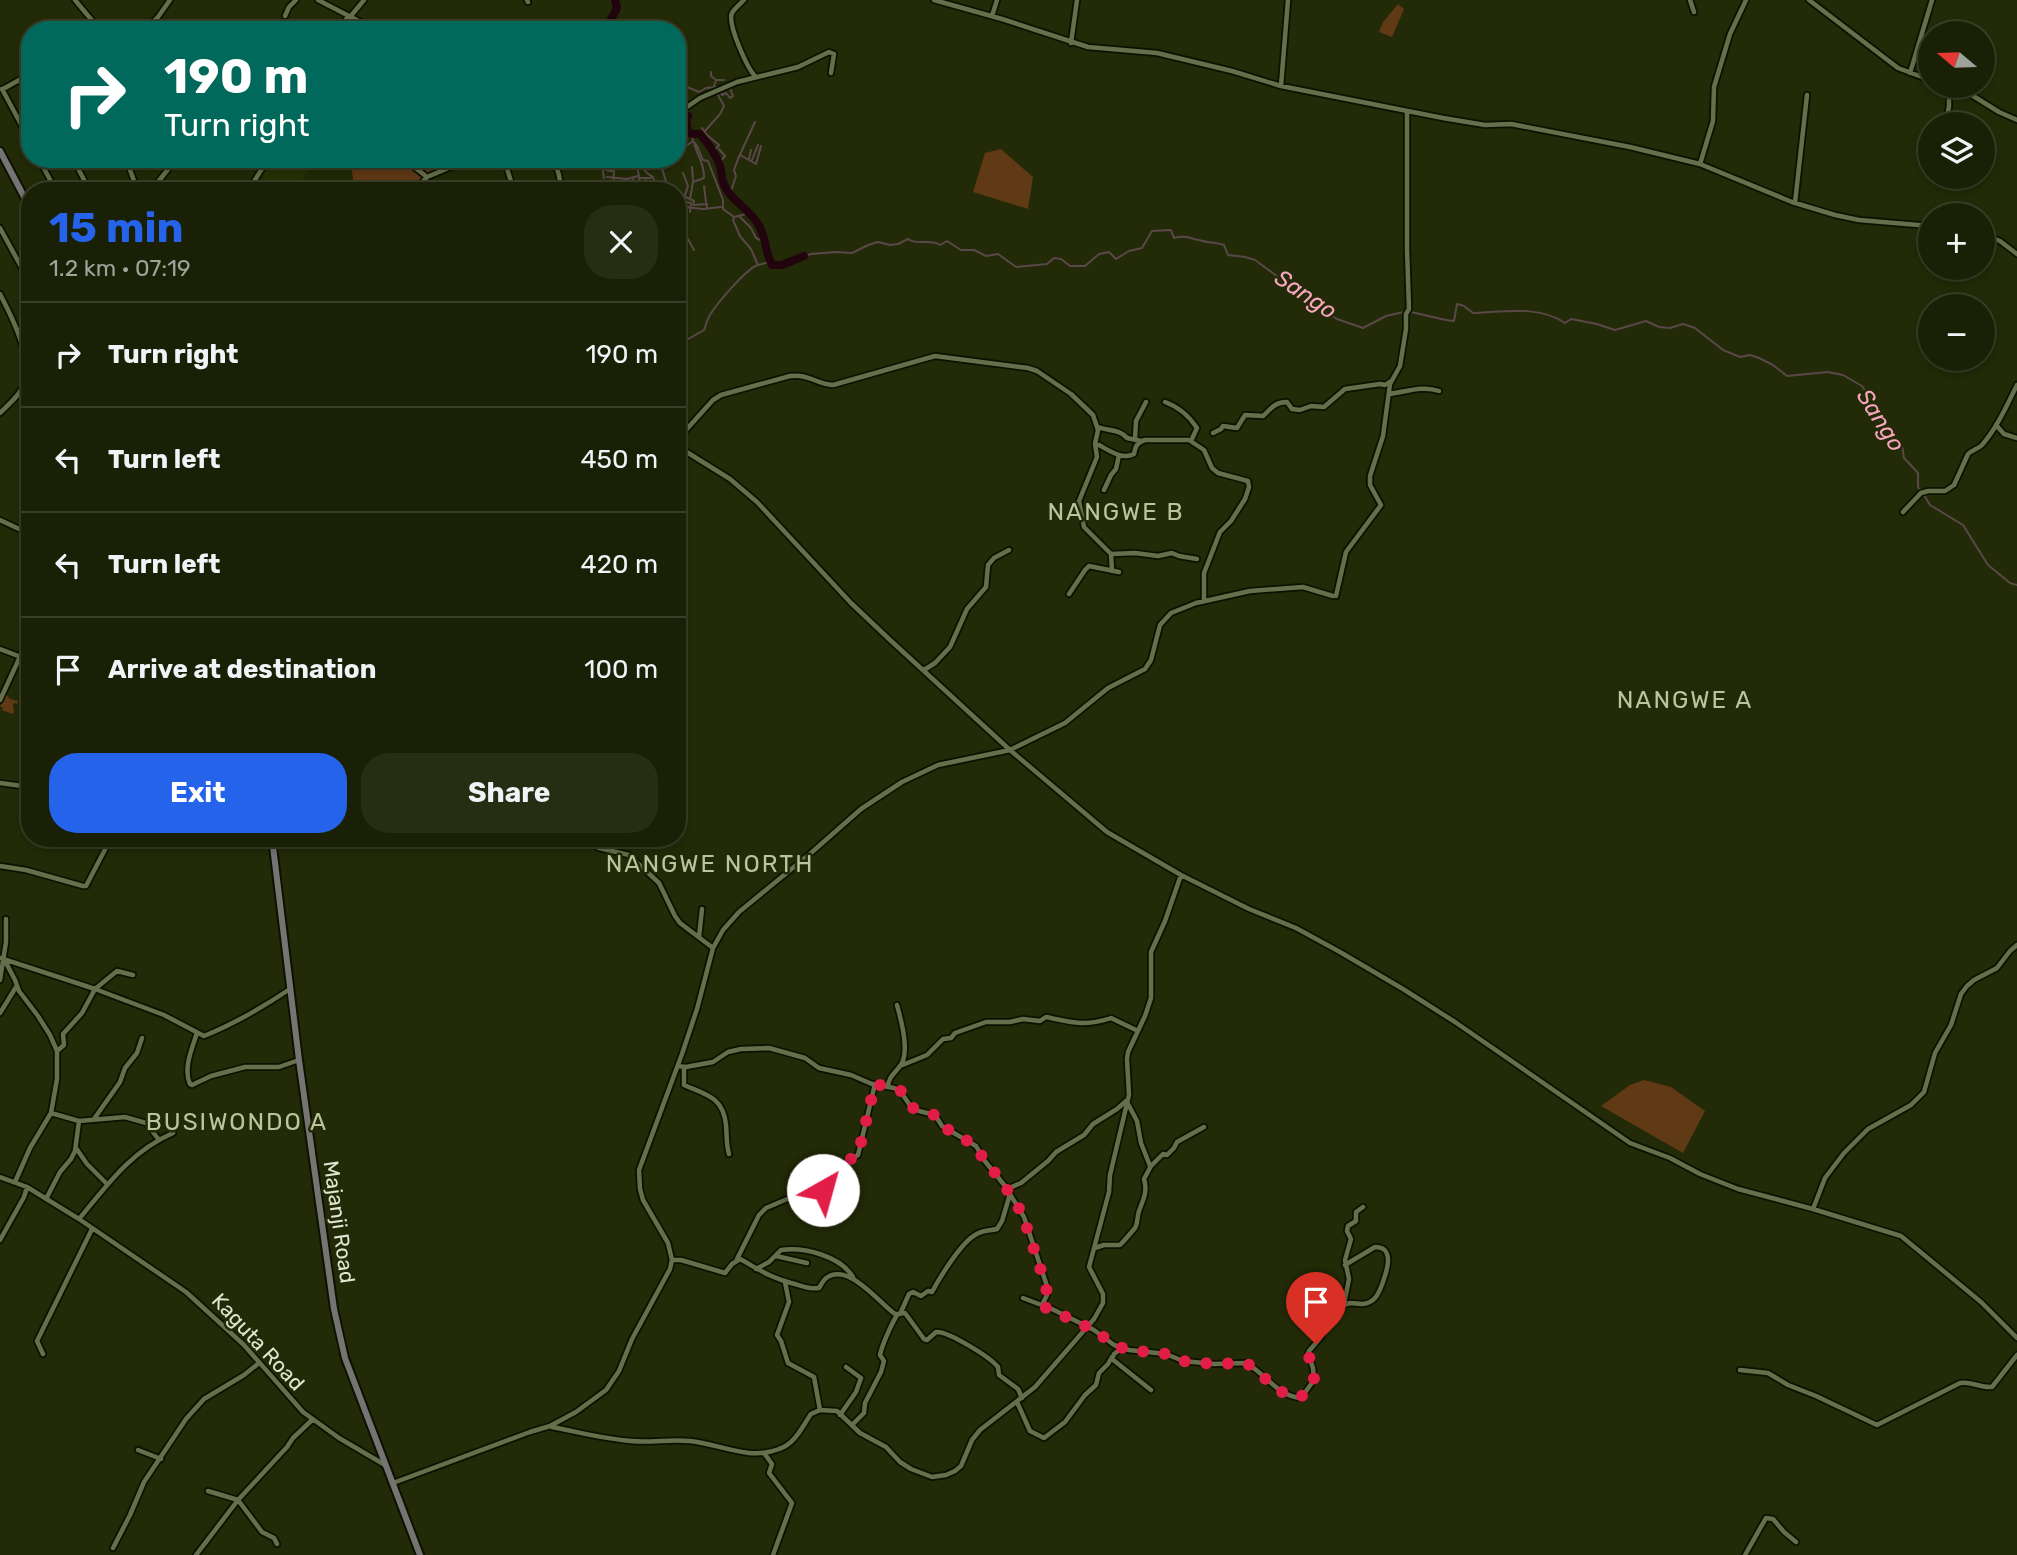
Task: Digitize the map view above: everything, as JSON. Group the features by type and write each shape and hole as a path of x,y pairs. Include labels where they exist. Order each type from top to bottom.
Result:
{"main road":[{"path":"0,151 21,191"},
{"name":"Majanji Road","path":"273,847 299,1060 334,1309 345,1358 420,1555"}],"street":[{"path":"75,0 93,21"},
{"path":"154,21 170,0"},
{"path":"285,16 296,0"},
{"path":"318,0 357,21"},
{"path":"346,21 364,0"},
{"path":"744,0 732,13 731,21 734,35 751,72 756,77"},
{"path":"934,0 1088,47 1157,53 1280,86 1485,125 1511,124 1630,147 1700,164 1796,203 1859,220 1918,225"},
{"path":"992,16 998,0"},
{"path":"1071,43 1077,0"},
{"path":"1280,86 1289,0"},
{"path":"1690,0 1694,12"},
{"path":"1700,164 1713,121 1714,87 1730,34 1745,0"},
{"path":"1809,0 1892,64 1918,76"},
{"path":"1910,73 1932,0"},
{"path":"687,107 699,98 749,79 798,67 829,52 834,54 835,58 831,73"},
{"path":"749,79 751,72"},
{"path":"21,79 1,89 21,125"},
{"path":"1796,203 1807,95"},
{"path":"1976,98 2017,120"},
{"path":"1213,433 1223,426 1237,428 1245,415 1262,416 1268,409 1283,402 1296,410 1311,406 1324,407 1345,389 1390,384 1400,366 1406,329 1406,111"},
{"path":"158,182 169,168"},
{"path":"415,168 426,177"},
{"path":"422,182 426,177 448,168"},
{"path":"0,228 21,266"},
{"path":"1995,239 2017,254"},
{"path":"0,294 19,331 21,341"},
{"path":"686,430 713,400 721,395 736,389 801,375 832,385 935,356 1028,368 1037,371 1080,401 1093,415 1097,426 1097,457 1079,501 1084,527 1111,554 1112,571"},
{"path":"393,1483 550,1426 596,1399 614,1381 672,1260 668,1243 643,1200 639,1179 642,1158 681,1066 712,948 739,912 861,809 893,787 938,765 1010,750 1065,723 1108,688 1145,669 1151,660 1160,625 1167,616 1181,608 1234,593 1293,587 1334,596 1346,552 1381,505 1369,481 1383,436 1393,377"},
{"path":"1385,385 1389,395"},
{"path":"1903,512 1921,493 1945,491 1954,485 1968,454 1981,447 2017,385"},
{"path":"1389,395 1419,388 1439,391"},
{"path":"0,413 21,389"},
{"path":"1135,439 1136,421 1146,402"},
{"path":"1165,402 1179,408 1197,428 1191,441"},
{"path":"1996,425 2004,434 2017,438"},
{"path":"1097,426 1141,441 1189,440 1205,450 1212,468 1218,473 1248,481 1245,499 1231,521 1220,532 1204,573 1204,601"},
{"path":"1096,445 1119,455 1131,456 1141,441"},
{"path":"686,452 730,479 757,502 851,603 1010,750 1107,832 1181,875 1340,951 1455,1022 1630,1143 1738,1189 1900,1236 1982,1302 2017,1338"},
{"path":"1104,490 1116,469 1119,455"},
{"path":"0,520 21,530"},
{"path":"923,670 935,663 950,647 967,609 986,587 988,565 994,558 1009,550"},
{"path":"1111,554 1157,556 1172,553 1197,559"},
{"path":"1069,594 1089,566 1119,572"},
{"path":"0,649 21,657 0,701"},
{"path":"0,783 21,786"},
{"path":"0,866 86,886 106,847"},
{"path":"597,847 629,856 637,862 659,883 680,923 712,948"},
{"path":"550,1426 621,1440 690,1441 752,1454 780,1449 791,1443 811,1414 820,1410 837,1411 911,1469 932,1477 955,1471 980,1430 1035,1387 1088,1328 1101,1308 1101,1290 1090,1267 1110,1192 1110,1175 1130,1089 1127,1059 1151,998 1151,952 1166,921 1181,875"},
{"path":"699,937 702,909"},
{"path":"0,980 6,942 6,919"},
{"path":"1812,1209 1825,1178 1844,1153 1868,1129 1911,1105 1924,1092 1935,1053 1951,1025 1961,993 1975,980 1997,968 2017,946"},
{"path":"2,959 164,1014 204,1036 242,1020 290,989"},
{"path":"2,959 44,1025 57,1051 57,1079 51,1112 30,1148 15,1182"},
{"path":"57,1051 64,1045 63,1034 82,1013 95,989 117,971 133,975"},
{"path":"0,1013 17,986"},
{"path":"888,1087 888,1082 903,1061 904,1036 897,1005"},
{"path":"900,1066 927,1055 943,1039 986,1022 1023,1019 1041,1021 1046,1017 1069,1023 1093,1023 1111,1018 1138,1031"},
{"path":"197,1033 187,1068 187,1078 192,1085 244,1066 279,1067 299,1060"},
{"path":"93,1120 120,1082 125,1068 137,1053 142,1038"},
{"path":"681,1066 713,1062 728,1052 741,1049 769,1048 805,1058 819,1068 901,1091 911,1107 935,1115 942,1126 976,1146 1009,1191 1024,1217 1046,1286 1047,1295 1042,1306"},
{"path":"681,1066 686,1071 683,1084 707,1094 720,1105 726,1122 729,1154"},
{"path":"672,1260 681,1260 725,1273 736,1260 759,1215 766,1208 811,1189 828,1189 842,1165 858,1155 875,1084"},
{"path":"1127,1100 1137,1121 1141,1143 1151,1166"},
{"path":"852,1425 863,1413 865,1403 881,1372 884,1361 880,1350 909,1294 913,1292 921,1296 928,1291 932,1292 973,1236 996,1229 1002,1221 1009,1191 1056,1152 1084,1135 1093,1124 1117,1110 1127,1100"},
{"path":"51,1112 79,1121 119,1116 146,1123 159,1140"},
{"path":"46,1199 60,1172 71,1159 76,1147 79,1121"},
{"path":"1094,1249 1104,1245 1119,1245 1134,1228 1143,1204 1146,1187 1144,1179 1151,1166 1174,1148 1177,1142 1204,1127"},
{"path":"79,1219 107,1184 140,1151 173,1133"},
{"path":"76,1147 86,1164 107,1184"},
{"name":"Kaguta Road","path":"0,1177 27,1186 186,1292 216,1317 290,1400 312,1420 386,1465"},
{"path":"0,1240 24,1197 27,1186"},
{"path":"1344,1305 1349,1279 1345,1265 1351,1245 1347,1231 1348,1226 1356,1221 1356,1212 1363,1207"},
{"path":"43,1354 37,1341 92,1228"},
{"path":"1023,1298 1094,1330 1114,1345 1123,1348 1166,1354 1183,1361 1246,1363 1281,1392 1301,1398 1314,1380 1308,1351 1321,1338 1323,1331 1320,1316 1348,1303 1367,1303 1378,1295 1388,1267 1388,1255 1385,1250 1375,1247 1345,1265"},
{"path":"755,1270 784,1249 802,1250 829,1257 848,1268 854,1279 890,1311 899,1315 905,1313 927,1340 936,1332 946,1333 990,1359 998,1367 999,1375 1018,1389 1030,1430 1044,1438 1065,1422 1096,1385 1099,1373 1123,1348"},
{"path":"776,1256 807,1263"},
{"path":"736,1260 740,1259 755,1270 785,1282 816,1289 826,1278 836,1275 854,1279"},
{"path":"785,1282 789,1302 777,1335 788,1363 814,1377 820,1410"},
{"path":"1740,1370 1768,1373 1788,1385 1877,1425 1960,1383 1992,1387 2017,1355"},
{"path":"1112,1357 1151,1390"},
{"path":"113,1548 144,1482 182,1424 204,1399 259,1363"},
{"path":"840,1415 856,1392 861,1378 846,1367"},
{"path":"196,1555 238,1500 312,1420"},
{"path":"138,1450 161,1459"},
{"path":"764,1453 772,1464 769,1473 792,1503 774,1555"},
{"path":"208,1491 238,1500 262,1532 274,1538 277,1544"},
{"path":"1745,1555 1766,1518 1773,1519 1796,1542"}],"shaded area":[{"path":"1398,4 1404,9 1392,37 1379,32 1383,22"},
{"path":"1001,149 1033,177 1028,209 973,192 985,153"},
{"path":"265,168 309,168 301,182 258,180"},
{"path":"352,168 411,168 422,179 419,182 354,182"},
{"path":"418,168 441,168 425,174"},
{"path":"6,694 10,699 18,701 13,705 13,714 0,707"},
{"path":"1644,1080 1671,1087 1705,1111 1683,1153 1601,1106 1630,1085"}],"waterway":[{"name":"Sango","path":"610,21 617,8 615,0"},
{"path":"711,72 711,76 716,80 714,86"},
{"path":"717,80 724,80"},
{"path":"686,88 699,92 718,87"},
{"path":"705,131 724,106 717,93 730,88 733,96"},
{"path":"721,92 730,98 733,96"},
{"name":"Sango","path":"686,115 686,122"},
{"name":"Sango","path":"686,122 688,132 700,134 714,153 723,182 730,194 758,224 772,265 782,265 804,256"},
{"path":"730,194 736,176 734,170 755,122"},
{"path":"702,128 719,145 713,152"},
{"path":"692,134 703,160 708,161 723,200 723,209 734,217 750,213"},
{"path":"686,146 693,141"},
{"path":"690,199 693,182 704,178 694,142"},
{"path":"752,160 758,145"},
{"path":"740,155 756,164 761,146"},
{"path":"719,149 725,156 719,163"},
{"path":"749,159 751,150"},
{"path":"692,167 693,180"},
{"path":"411,168 422,177 418,182"},
{"path":"427,174 442,168"},
{"path":"602,168 604,178"},
{"path":"603,168 614,171 613,182"},
{"path":"637,168 639,176"},
{"path":"644,168 655,182"},
{"path":"662,168 666,182"},
{"path":"683,173 688,186 686,192"},
{"path":"607,177 639,178"},
{"path":"633,178 634,182"},
{"path":"639,182 639,178 651,178"},
{"path":"704,186 706,202"},
{"path":"686,197 694,201 693,205 707,204 707,209"},
{"path":"686,202 691,203 690,212"},
{"path":"686,207 721,207"},
{"path":"740,217 756,238 765,242"},
{"path":"734,218 740,236 751,249 758,265 770,262"},
{"name":"Sango","path":"804,256 852,253 878,242 890,245 908,239 940,245 947,241 961,250 974,250 986,256 998,254 1016,267 1047,264 1054,258 1061,259 1070,266 1085,266 1099,254 1109,252 1116,259 1129,251 1142,248 1152,231 1171,230 1174,238 1187,237 1221,244 1228,255 1255,260 1282,280 1303,289 1309,300 1337,319 1363,328 1386,316 1404,312"},
{"path":"686,237 694,250"},
{"path":"686,340 704,330 711,313 723,297 746,273 758,265"},
{"name":"Sango","path":"1409,312 1454,321 1457,304 1473,313 1533,312 1555,317 1565,323 1571,319 1615,330 1646,321 1659,327 1670,328 1683,324 1695,328 1723,350 1740,357 1750,355 1759,358 1787,376 1828,372 1843,375 1862,386 1872,401 1870,408 1902,445 1904,458 1918,473 1918,487 1921,491"},
{"name":"Sango","path":"1924,495 1930,505 1963,525 1988,565 2010,583 2017,585"}],"district":[{"name":"NANGWE B","path":"1116,512"},
{"name":"NANGWE A","path":"1685,700"},
{"name":"NANGWE NORTH","path":"710,864"},
{"name":"BUSIWONDO A","path":"237,1122"}],"route":[{"path":"823,1190 832,1184 842,1165 858,1155 875,1084 894,1088 901,1091 911,1107 935,1115 942,1126 976,1146 984,1160 994,1169 1024,1217 1035,1248 1047,1291 1042,1306 1094,1330 1114,1345 1129,1350 1166,1354 1183,1361 1246,1363 1274,1387 1297,1398 1304,1395 1314,1380 1308,1351 1316,1344"}]}
